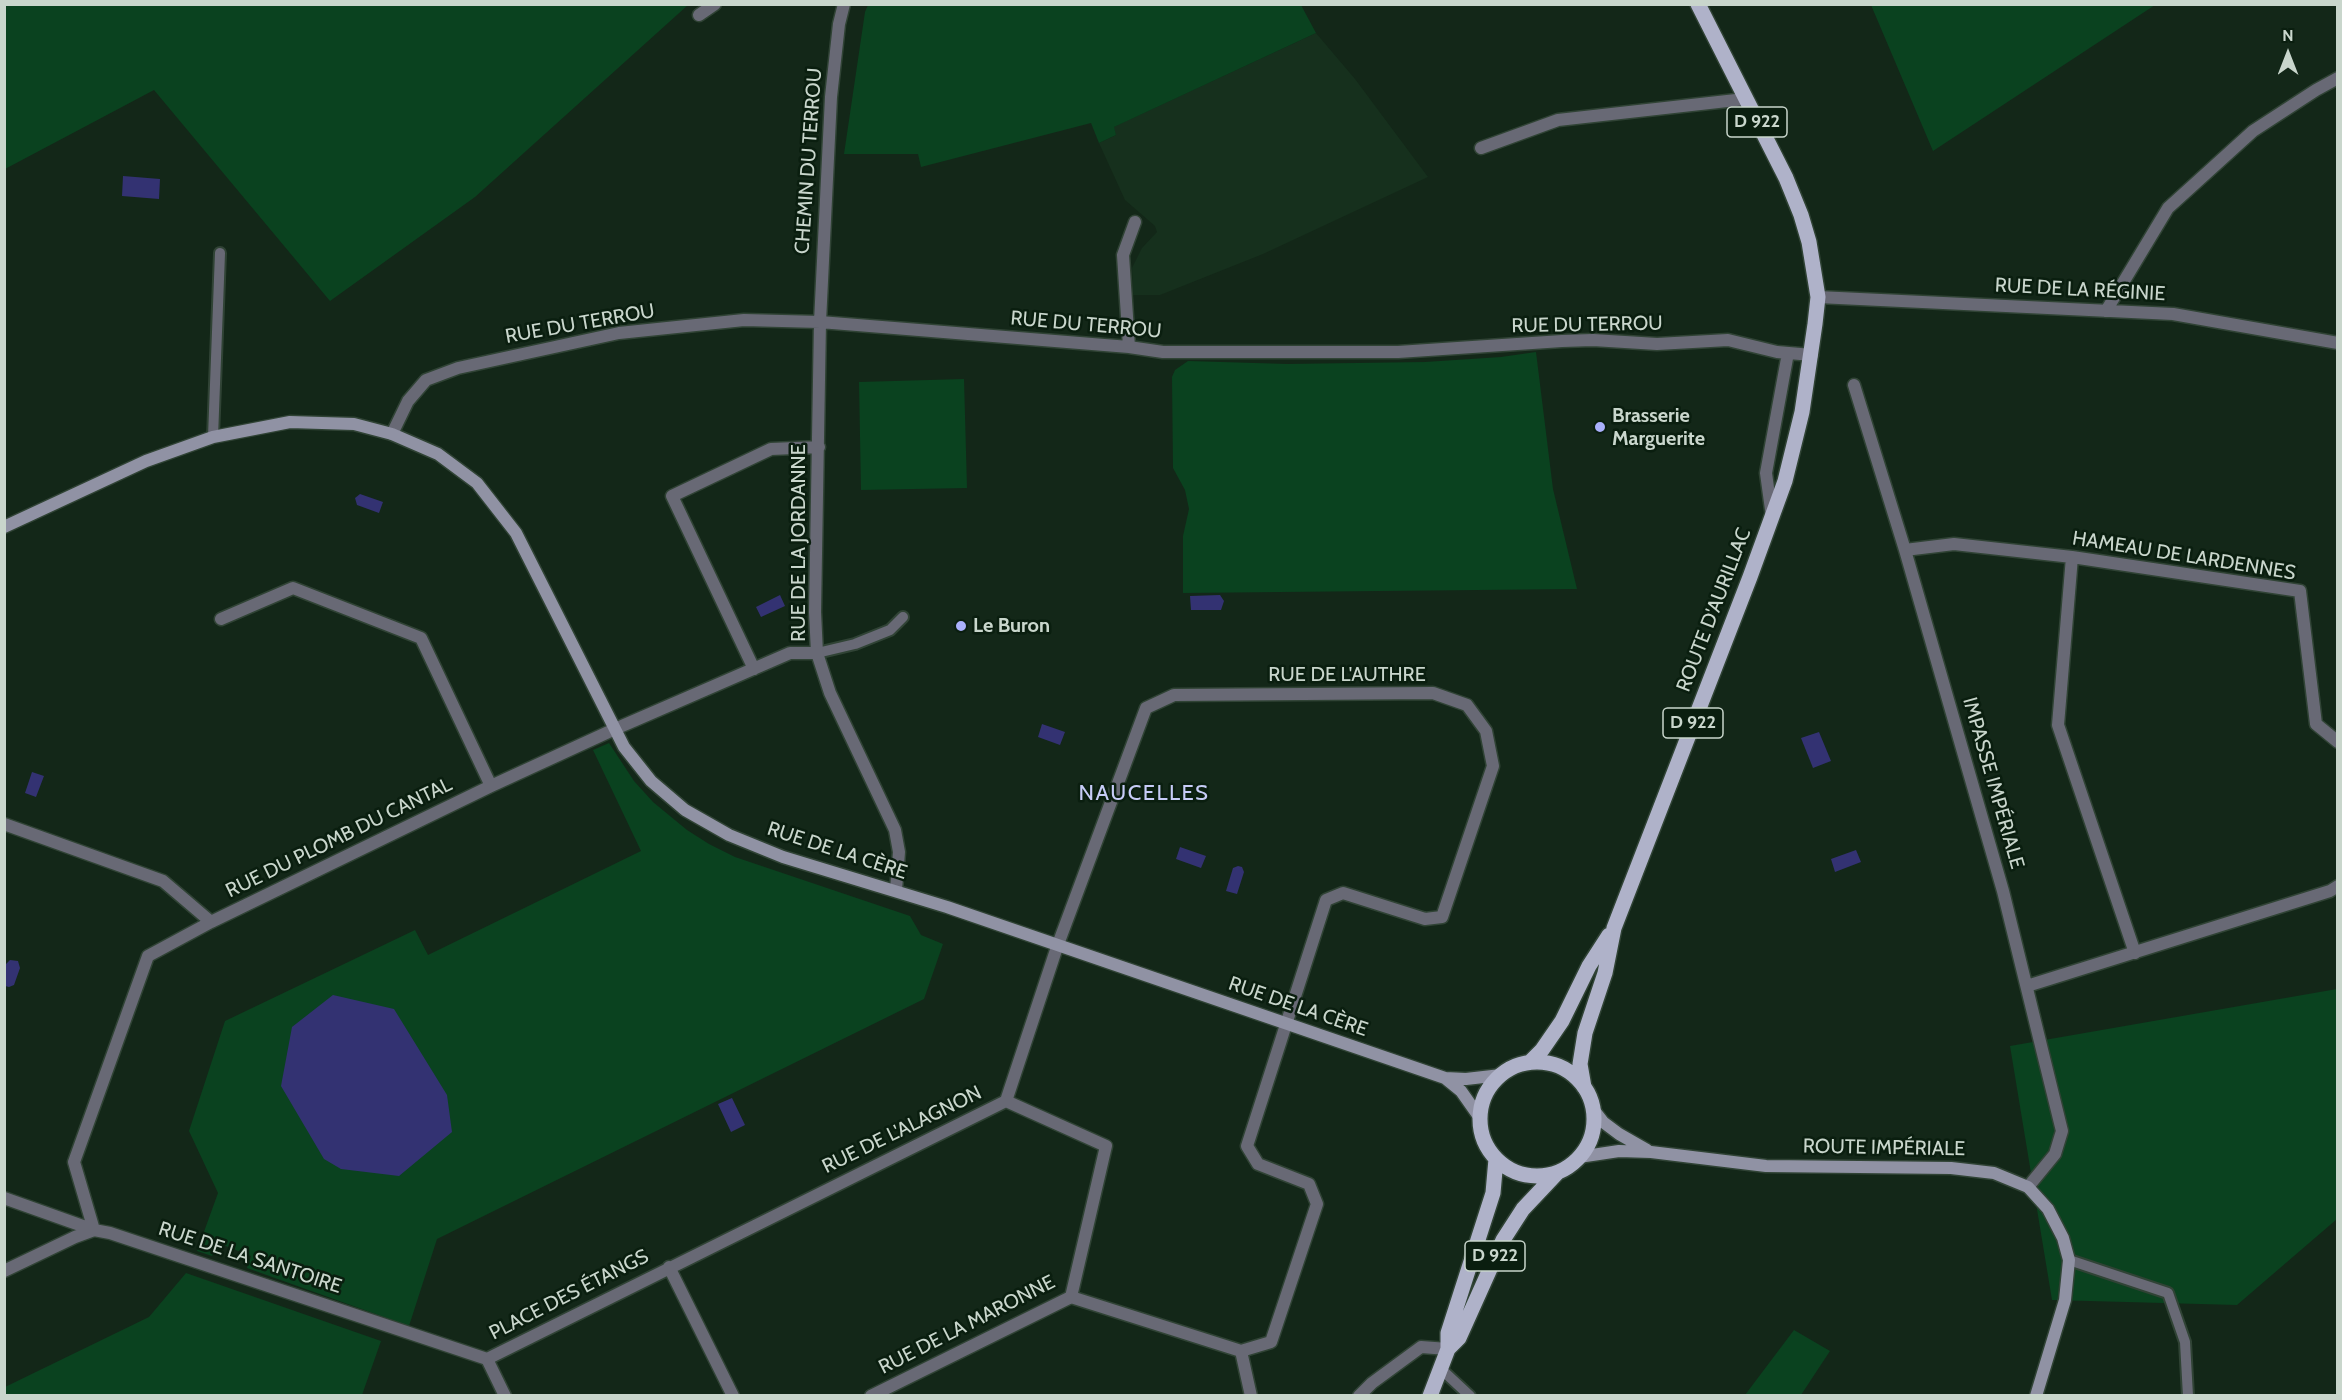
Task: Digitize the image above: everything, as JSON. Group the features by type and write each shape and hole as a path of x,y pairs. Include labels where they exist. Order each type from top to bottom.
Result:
{"main road":[{"name":"D 922","path":"1698,4 1786,178 1809,242 1818,297"},
{"name":"ROUTE D'AURILLAC","path":"1584,1087 1580,1065 1583,1044 1605,973 1614,928 1772,519 1793,453 1812,355 1818,297"},
{"name":"ROUTE D'AURILLAC","path":"1530,1062 1542,1050 1562,1021 1589,966 1614,928"},
{"path":"1530,1062 1549,1063 1569,1072 1584,1087 1593,1109 1593,1131 1579,1157 1557,1172 1544,1175 1523,1174 1508,1168 1496,1159 1484,1140 1480,1118 1485,1094 1501,1074 1510,1068 1530,1062"},
{"name":"D 922","path":"1448,1349 1448,1333 1493,1193 1496,1159"},
{"name":"D 922","path":"1430,1395 1448,1349 1459,1338 1503,1240 1523,1209 1557,1172"}],"street":[{"path":"699,15 715,4"},
{"name":"CHEMIN DU TERROU","path":"820,322 831,97 839,24 844,4"},
{"path":"2106,311 2168,208 2253,131 2337,78"},
{"path":"1481,148 1558,120 1745,99"},
{"path":"1129,347 1123,255 1135,222"},
{"name":"RUE DE LA RÉGINIE","path":"1818,297 2173,314 2337,343"},
{"name":"RUE DU TERROU","path":"392,434 408,401 426,380 458,368 619,333 744,320 820,322 1129,347 1163,352 1398,352 1562,341 1593,340 1657,344 1728,340 1788,353 1812,355"},
{"name":"RUE DE LA JORDANNE","path":"820,322 815,612 817,653 830,693 895,830 899,852 896,890"},
{"path":"1772,519 1766,473 1788,353"},
{"name":"IMPASSE IMPÉRIALE","path":"1854,385 1905,550 2004,891 2062,1131 2055,1154 2028,1187"},
{"name":"RUE DE LA CÈRE","path":"4,527 146,461 213,437 290,422 354,424 392,434 438,454 477,483 516,533 624,747 651,781 685,810 729,835 783,857 896,890 1445,1077 1466,1079 1501,1074"},
{"path":"754,669 672,496 771,449 819,447"},
{"name":"HAMEAU DE LARDENNES","path":"1905,550 1954,544 2072,556 2300,591 2316,724 2337,742"},
{"path":"2072,556 2058,725 2135,953"},
{"path":"221,619 293,588 421,638 491,786"},
{"name":"RUE DU PLOMB DU CANTAL","path":"94,1230 74,1162 148,956 211,922 491,786 615,729 790,653 817,653"},
{"name":"RUE DE L'AUTHRE","path":"1058,946 1146,708 1174,694 1433,693 1467,705 1486,731 1493,766 1442,917 1425,919 1343,893 1326,900 1285,1024"},
{"path":"4,824 163,881 211,922"},
{"path":"2027,986 2330,891 2337,886"},
{"name":"RUE DE L'ALAGNON","path":"669,1267 1006,1101 1058,946"},
{"path":"1071,1297 1241,1351 1271,1342 1317,1204 1309,1184 1258,1164 1246,1146 1285,1024"},
{"name":"RUE DE LA CÈRE","path":"1445,1077 1461,1090 1480,1118"},
{"name":"RUE DE LA MARONNE","path":"872,1395 1071,1297 1106,1146 1006,1101"},
{"name":"ROUTE IMPÉRIALE","path":"1593,1109 1603,1122 1619,1134 1651,1152"},
{"name":"ROUTE IMPÉRIALE","path":"1579,1157 1619,1151 1651,1152 1766,1166 1975,1170 1995,1173 2028,1187 2048,1209 2063,1238 2069,1260 2065,1300 2036,1395"},
{"name":"RUE DE LA SANTOIRE","path":"4,1198 94,1230 110,1233 269,1285 487,1359"},
{"path":"4,1271 94,1230"},
{"path":"669,1267 733,1395"},
{"name":"PLACE DES ÉTANGS","path":"487,1359 669,1267"},
{"path":"1359,1395 1421,1347 1448,1349"},
{"path":"1241,1351 1251,1395"},
{"path":"487,1359 505,1395"}],"lane":[{"path":"213,437 220,253"},
{"path":"817,653 855,644 890,630 903,617"},
{"path":"2069,1260 2168,1293 2186,1342 2188,1395"},
{"path":"1440,1368 1470,1395"}],"shaded area":[{"path":"1316,33 1355,79 1428,177 1263,254 1160,295 1133,295 1132,268 1142,248 1157,232 1155,226 1125,200 1099,143 1116,135 1113,127"},
{"path":"123,176 160,179 159,199 122,196"},
{"path":"360,494 383,502 379,513 357,505 355,498"},
{"path":"780,595 785,606 761,617 756,607"},
{"path":"1220,595 1224,601 1221,610 1191,610 1190,596"},
{"path":"1042,724 1065,732 1060,745 1038,737"},
{"path":"1819,732 1831,761 1813,768 1801,738"},
{"path":"32,772 44,776 36,797 25,793"},
{"path":"1180,847 1206,856 1201,868 1176,859"},
{"path":"1856,850 1861,862 1835,872 1831,859"},
{"path":"1242,867 1244,872 1237,894 1226,891 1233,868"},
{"path":"10,960 18,961 20,968 14,985 9,987 5,986 4,966"},
{"path":"333,995 394,1009 447,1095 452,1132 399,1176 341,1169 324,1159 281,1086 292,1027"},
{"path":"732,1098 745,1125 731,1132 718,1104"}],"green space":[{"path":"5,4 688,5 475,197 330,301 154,90 5,169"},
{"path":"868,5 1301,5 1316,33 1114,127 1116,135 1099,143 1091,123 921,167 918,154 844,154 865,12"},
{"path":"1871,5 2155,5 1933,151"},
{"path":"1536,352 1553,489 1577,589 1183,593 1183,536 1189,509 1185,490 1173,468 1172,377 1175,370 1188,361 1287,364 1425,362 1501,357"},
{"path":"964,379 967,488 861,490 859,382"},
{"path":"609,743 634,781 653,802 687,830 709,844 735,857 910,916 921,935 943,944 924,999 437,1239 409,1326 247,1268 251,1256 218,1243 212,1256 197,1251 218,1193 189,1131 225,1021 415,930 428,955 641,851 593,750"},
{"path":"2337,989 2337,1219 2237,1305 2052,1300 2010,1046"},
{"path":"186,1273 381,1341 362,1395 5,1395 5,1387 149,1317"},
{"path":"1794,1330 1830,1351 1801,1395 1745,1395"}],"place":[{"name":"Brasserie Marguerite","path":"1600,427"},
{"name":"Le Buron","path":"961,626"}],"district":[{"name":"NAUCELLES","path":"1144,794"}]}
